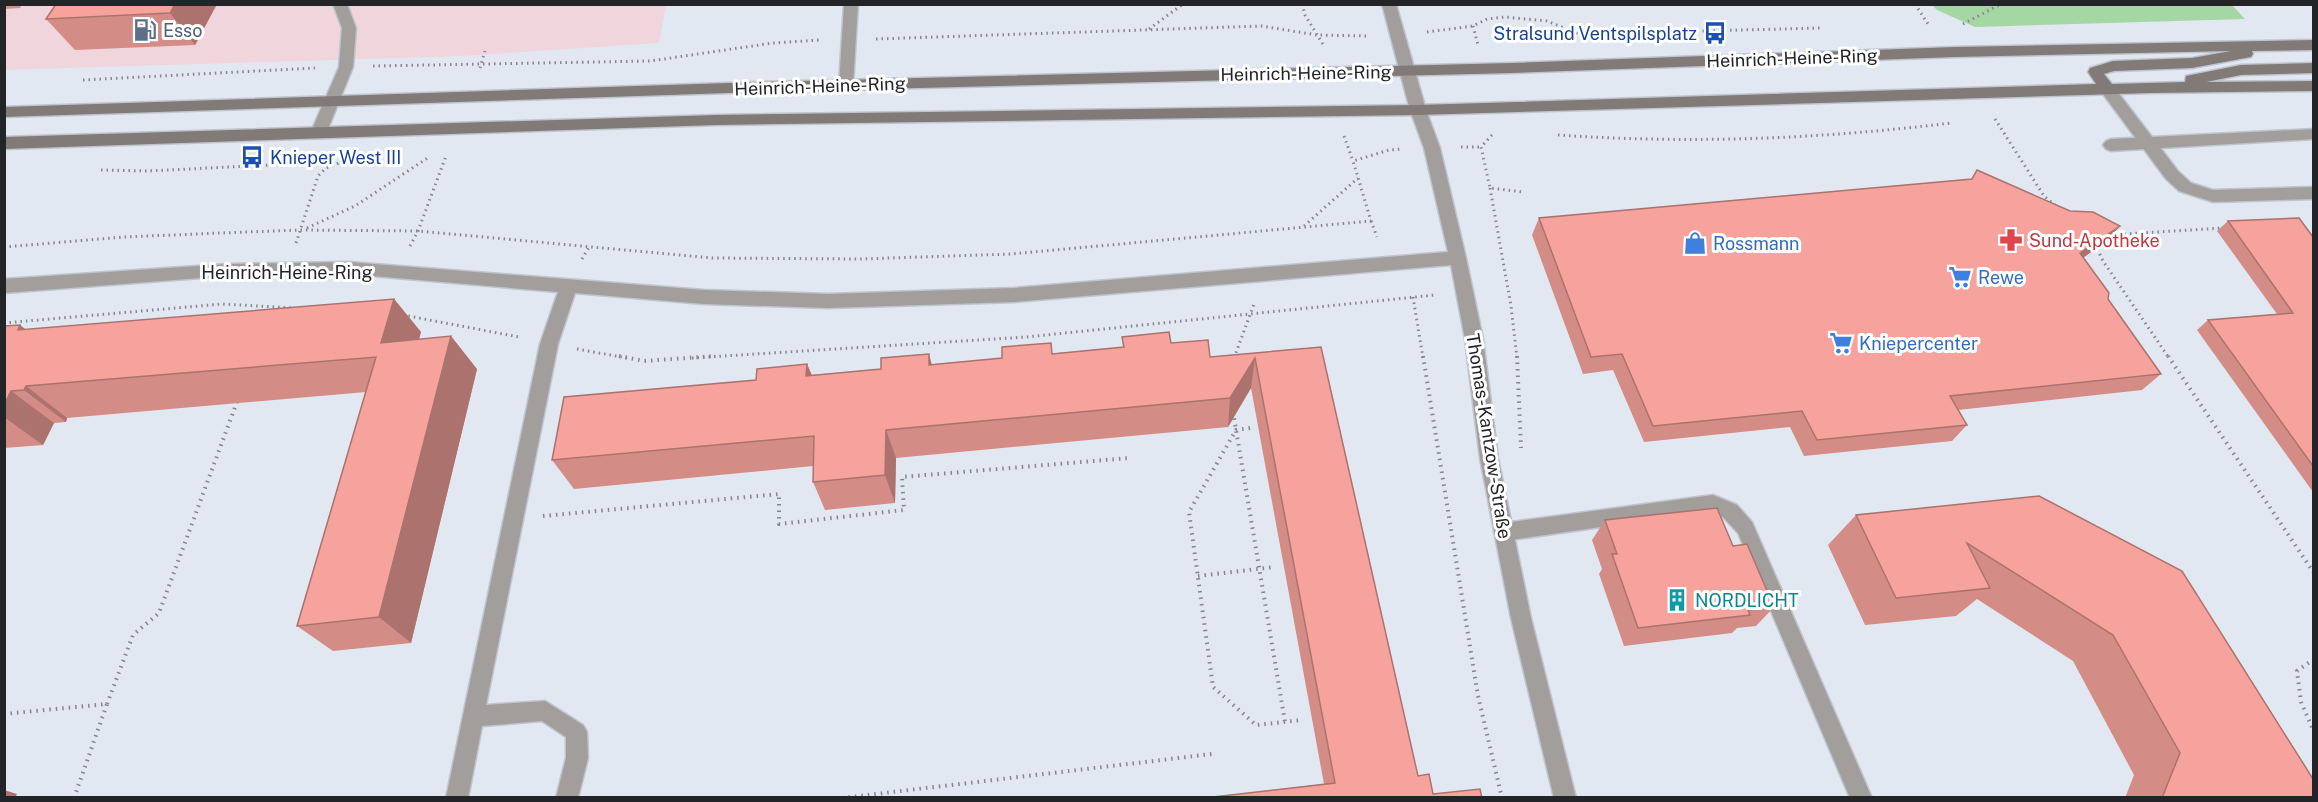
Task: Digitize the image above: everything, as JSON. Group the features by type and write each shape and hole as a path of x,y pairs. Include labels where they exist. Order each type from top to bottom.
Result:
{"main road":[{"name":"Heinrich-Heine-Ring","path":"4,112 846,85 1406,71 1955,52 2313,45"},
{"name":"Heinrich-Heine-Ring","path":"2108,90 2098,80 2095,72 2100,69 2113,66 2222,60 2280,46"},
{"name":"Heinrich-Heine-Ring","path":"2151,88 2241,70 2313,68"},
{"name":"Heinrich-Heine-Ring","path":"4,143 728,120 1378,111 2151,88 2313,86"}],"street":[{"path":"318,134 346,67 349,28 340,4"},
{"path":"846,85 851,4"},
{"name":"Thomas-Kantzow-Straße","path":"1389,4 1406,71 1432,148 1458,258 1474,339 1489,458 1521,618 1565,798"},
{"path":"2108,90 2172,175 2185,187 2198,193 2228,196 2313,193"},
{"path":"2111,145 2313,134"},
{"name":"Heinrich-Heine-Ring","path":"4,286 205,272 349,268 704,297 828,302 1014,295 1458,258"},
{"path":"457,798 549,344 569,285"},
{"path":"1504,532 1713,503 1730,511 1745,528 1861,798"},
{"path":"473,716 545,711 576,732 578,758 567,798"}],"path":[{"path":"1148,30 1183,4"},
{"path":"1302,4 1305,15 1343,72"},
{"path":"1916,4 1934,32 1924,32"},
{"path":"1958,26 2001,4"},
{"path":"79,81 136,76 346,67 650,61 773,43 850,40 1261,26 1355,37 1473,26 1487,19 1505,17 1547,21 1579,34 1827,28"},
{"path":"480,65 485,51"},
{"path":"4,247 124,237 300,230 418,231 712,258 860,259 1011,254 1371,221 1353,161 1389,150 1407,149 1378,111"},
{"path":"1556,134 1695,142 1872,134 1960,121"},
{"path":"1432,148 1481,147 1494,134"},
{"path":"1481,147 1490,188 1494,225 1511,304 1520,381 1521,457"},
{"path":"2014,151 2044,196 2060,209"},
{"path":"300,230 327,222 433,155"},
{"path":"268,317 318,176 327,168 350,159"},
{"path":"1304,226 1358,178"},
{"path":"1490,188 1523,192"},
{"path":"2102,235 2225,228"},
{"path":"2092,236 2103,261 2313,573"},
{"path":"1232,363 1252,314 1257,275"},
{"path":"393,314 444,321 549,344 644,361 1026,337 1465,291"},
{"path":"1413,297 1478,696 1502,798"},
{"path":"4,323 222,304 306,309"},
{"path":"74,798 133,635 159,613 241,391"},
{"path":"1233,407 1286,722"},
{"path":"1236,430 1251,428"},
{"path":"1236,430 1189,512 1213,687 1256,725 1302,720"},
{"path":"513,519 779,494 779,524 904,510 902,477 1129,458"},
{"path":"1198,576 1274,567"},
{"path":"2313,659 2297,670 2298,691 2306,719 2313,732"},
{"path":"4,714 107,704"},
{"path":"842,798 1212,754"}],"shaded area":[{"path":"4,5 666,5 659,43 464,56 5,70"}],"green space":[{"path":"1932,5 2232,5 2245,19 1975,27 1937,10"}],"building":[{"path":"56,4 175,4 170,13 46,19"},
{"name":"Kniepercenter","path":"1977,170 2070,211 2093,212 2120,226 2080,253 2109,293 2108,299 2161,374 1950,396 1967,425 1817,440 1802,411 1653,426 1622,354 1591,357 1539,218 1972,179"},
{"path":"2299,218 2313,237 2313,466 2208,320 2293,313 2228,221"},
{"path":"394,299 381,343 451,336 379,617 297,626 376,357 26,386 24,390 11,391 4,405 4,326 20,325 18,330"},
{"path":"1169,332 1171,343 1208,340 1210,357 1321,347 1418,776 1429,774 1433,794 1480,789 1482,798 1204,798 1335,783 1255,358 1230,398 886,430 885,475 813,482 814,436 552,460 564,397 756,380 757,369 807,364 806,376 881,369 881,358 929,354 929,365 1002,358 1002,347 1051,343 1052,354 1124,347 1122,337"},
{"path":"2039,496 2182,571 2313,779 2313,798 2162,798 2180,753 2113,635 1967,543 1990,588 1896,598 1856,515"},
{"name":"NORDLICHT","path":"1717,508 1733,546 1747,544 1774,607 1748,610 1750,615 1638,628 1612,554 1617,554 1605,520"}],"place":[{"name":"Esso","path":"145,30"},
{"name":"Stralsund Ventspilsplatz","path":"1715,33"},
{"name":"Knieper West III","path":"252,157"},
{"name":"Sund-Apotheke","path":"2011,240"},
{"name":"Rossmann","path":"1695,243"},
{"name":"Rewe","path":"1960,277"},
{"name":"Kniepercenter","path":"1841,343"},
{"name":"NORDLICHT","path":"1677,600"}]}
